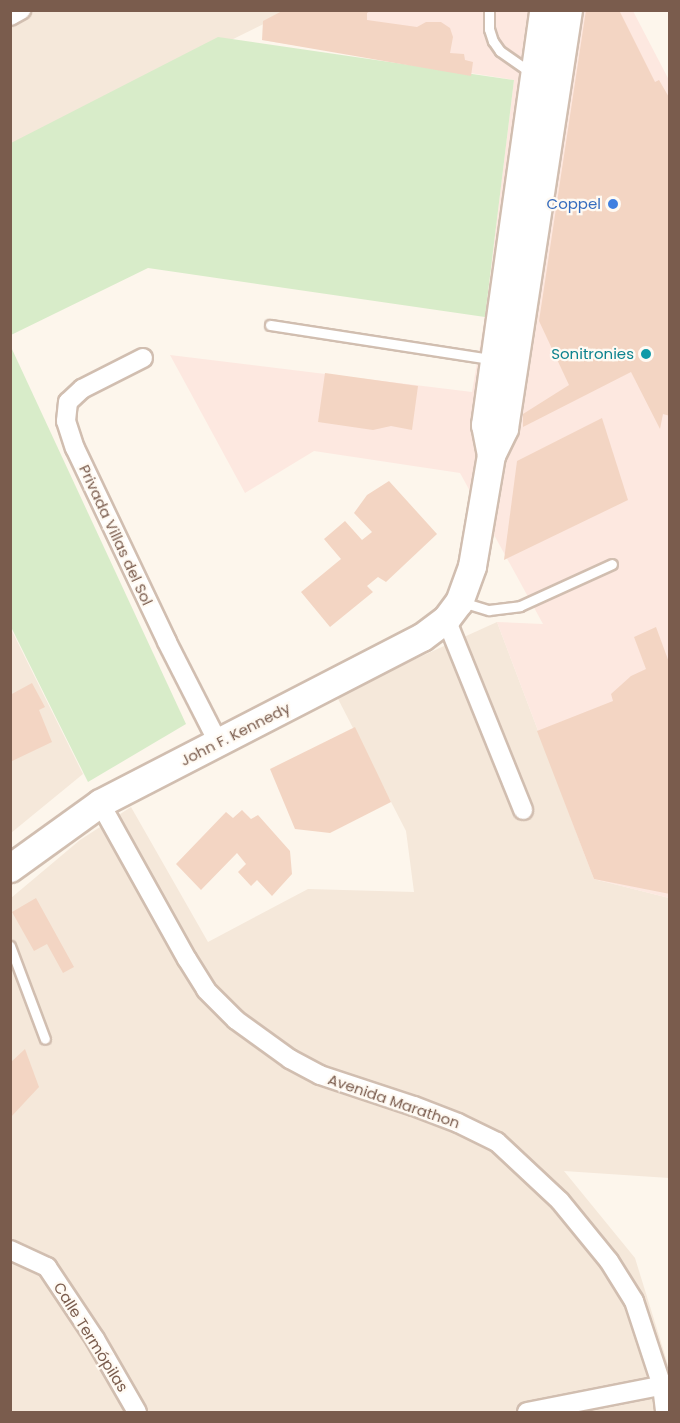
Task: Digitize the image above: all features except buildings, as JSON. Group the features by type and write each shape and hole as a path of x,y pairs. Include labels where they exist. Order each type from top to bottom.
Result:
{"street":[{"path":"10,16 21,10"},
{"path":"504,361 543,10"},
{"path":"523,810 453,610 472,566 491,455 485,425 504,361 568,10"},
{"name":"Privada Villas del Sol","path":"143,358 82,389 68,402 66,421 75,448 167,642 218,742"},
{"name":"John F. Kennedy","path":"10,868 100,802 422,637 453,610"},
{"name":"Avenida Marathon","path":"100,802 186,959 206,990 236,1020 290,1059 320,1075 414,1106 458,1123 497,1142 560,1201 609,1261 634,1301 666,1385 665,1413"},
{"name":"Calle Termópilas","path":"10,1250 47,1267 95,1339 137,1413"},
{"path":"527,1413 666,1385"}],"lane":[{"path":"489,10 489,29 493,41 500,51 534,75"},
{"path":"270,325 504,361"},
{"path":"453,610 489,610 520,606 612,564"},
{"path":"10,946 45,1039"}],"shaded area":[{"path":"284,10 633,11 670,82 669,898 594,879 497,622 543,624 460,473 314,451 245,493 170,355 472,392 485,317 514,80 262,40"},
{"path":"11,11 290,11 11,149"},
{"path":"497,622 594,879 669,898 669,1178 564,1171 635,1258 669,1368 669,1412 11,1412 11,898 80,840 131,807 208,942 308,889 414,892 406,831 336,695"},
{"path":"10,627 83,774 11,833 10,833"}],"green space":[{"path":"218,37 514,80 485,317 148,268 11,335 11,143"},
{"path":"11,347 186,724 88,782 11,627"}],"place":[{"name":"Coppel","path":"613,204"},
{"name":"Sonitronies","path":"646,354"}]}
